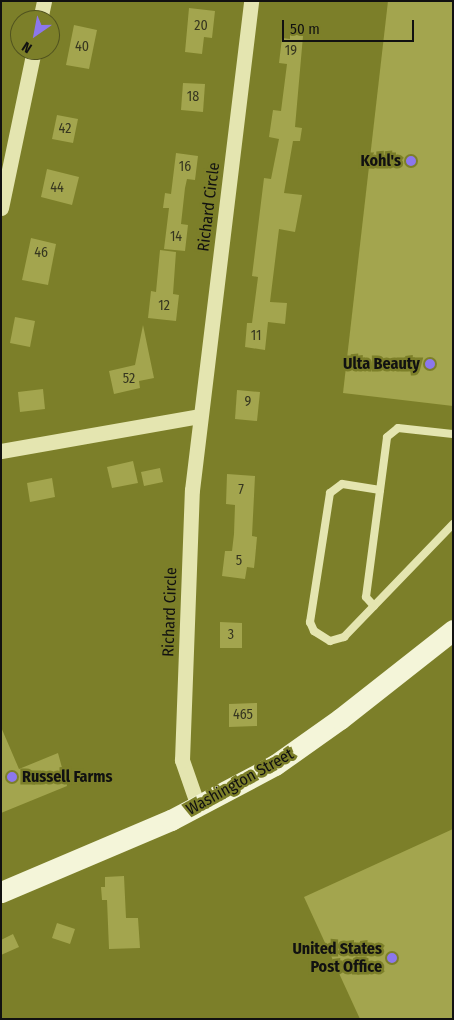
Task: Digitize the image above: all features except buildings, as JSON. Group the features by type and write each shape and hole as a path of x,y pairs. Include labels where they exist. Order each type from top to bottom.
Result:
{"main road":[{"name":"Washington Street","path":"1,892 198,806 288,757 453,630"}],"street":[{"name":"Richard Circle","path":"198,806 182,760 190,536 199,416 251,1"},
{"path":"1,208 32,60"},
{"path":"1,451 199,416"}],"lane":[{"path":"374,606 366,597 386,439 391,431 401,428 453,434"},
{"path":"380,490 342,484 332,491 311,627 328,640 338,641 453,524"}],"place":[{"name":"Kohl's","path":"411,161"},
{"name":"Ulta Beauty","path":"430,364"},
{"name":"Russell Farms","path":"12,777"},
{"name":"United States Post Office","path":"392,958"}]}
